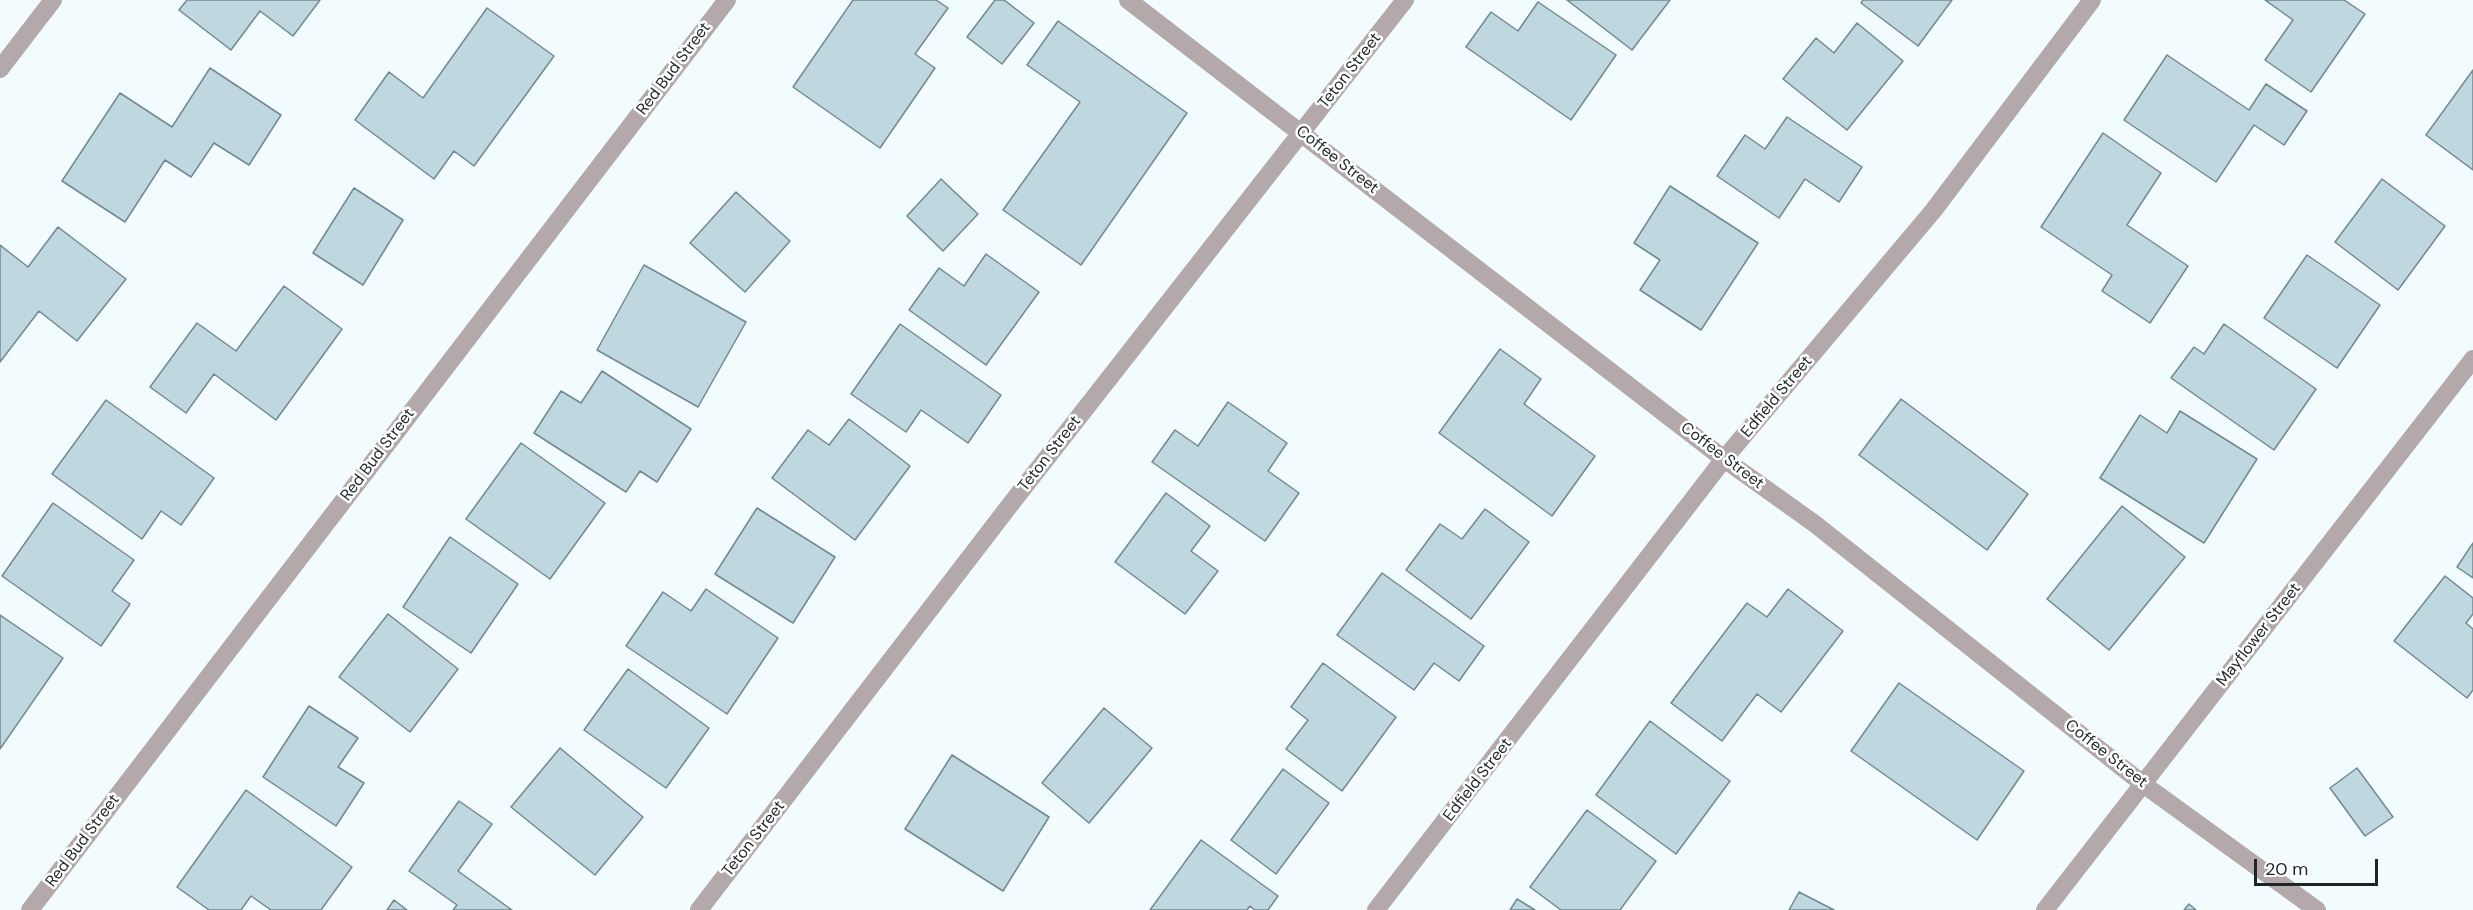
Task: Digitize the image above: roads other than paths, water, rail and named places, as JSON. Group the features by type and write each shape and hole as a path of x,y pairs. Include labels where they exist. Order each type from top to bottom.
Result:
{"street":[{"path":"0,69 53,0"},
{"name":"Red Bud Street","path":"30,910 726,0"},
{"name":"Coffee Street","path":"1128,0 1724,459 1815,524 2144,784 2318,910"},
{"name":"Teton Street","path":"699,910 1003,514 1405,0"},
{"name":"Edfield Street","path":"1376,910 1537,705 1724,459 1933,211 2092,0"},
{"name":"Mayflower Street","path":"2045,910 2473,359"}]}
